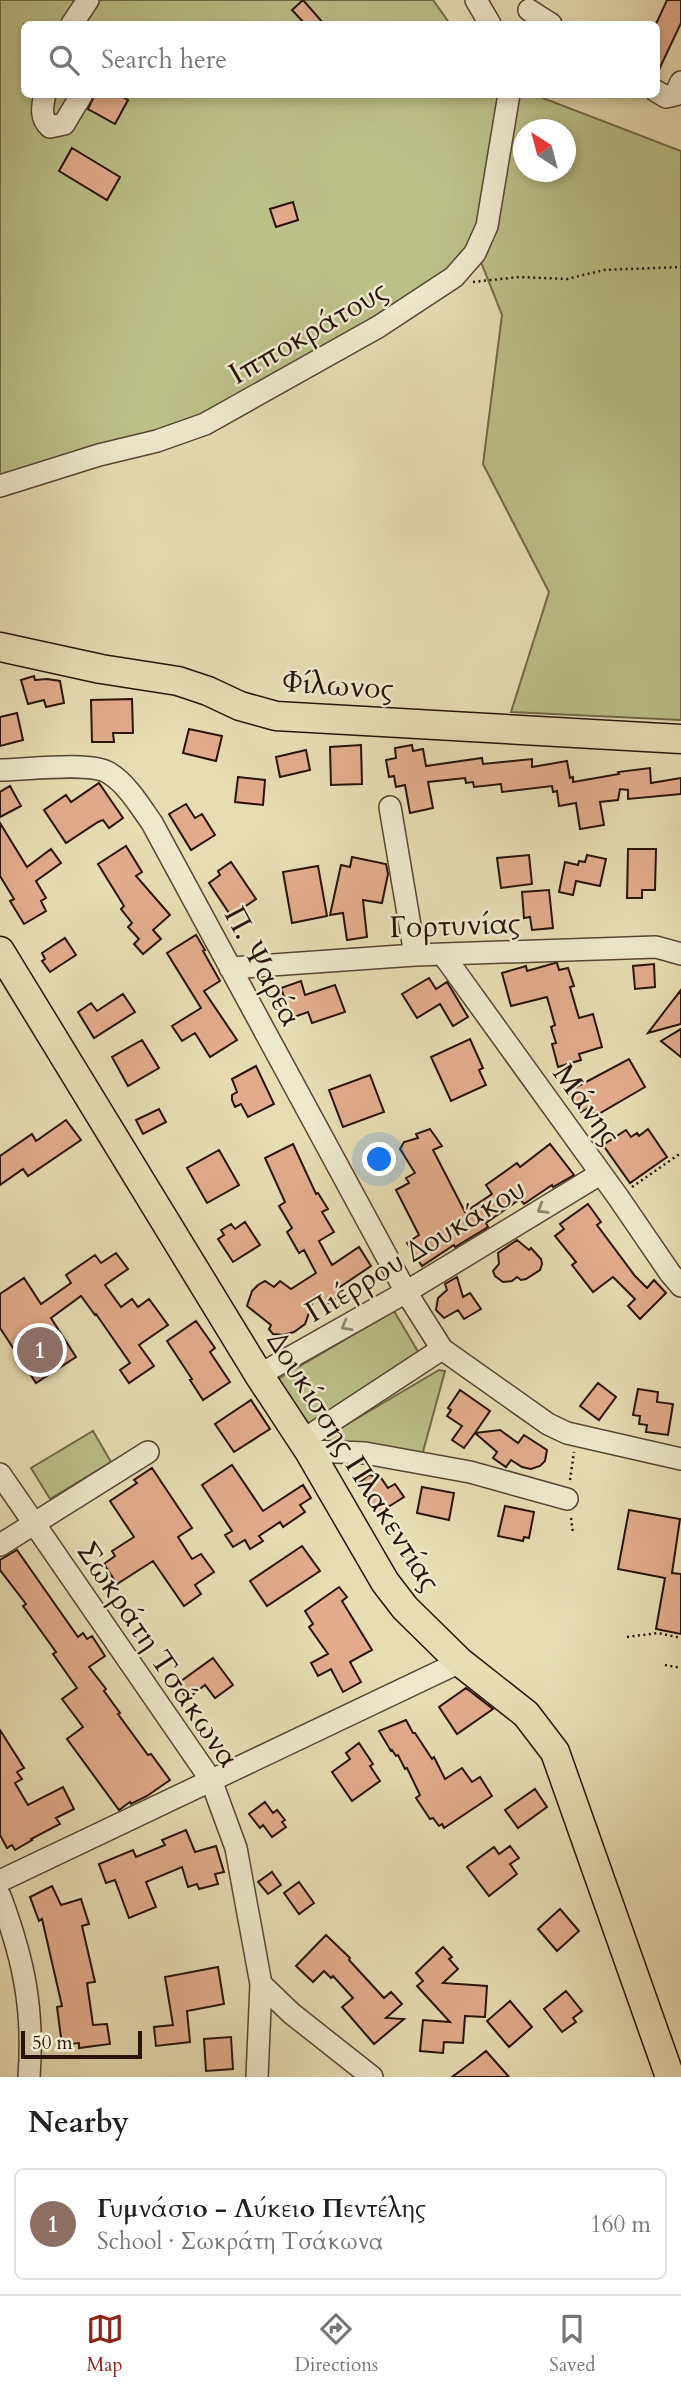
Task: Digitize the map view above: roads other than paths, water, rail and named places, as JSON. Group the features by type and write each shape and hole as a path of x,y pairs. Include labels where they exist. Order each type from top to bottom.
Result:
{"main road":[{"name":"Φίλωνος","path":"0,648 101,669 178,681 240,706 276,716 681,739"},
{"name":"Δουκίσσης Πλακεντίας","path":"0,951 259,1375 306,1446 396,1597 460,1662 520,1708 538,1727 555,1752 670,2077"}],"street":[{"path":"74,21 89,0"},
{"path":"89,0 92,21"},
{"path":"476,0 488,21"},
{"path":"528,12 545,21"},
{"path":"660,93 666,97 675,95 681,82"},
{"path":"44,98 42,112 45,123 50,127 64,124 80,98"},
{"name":"Ιπποκράτους","path":"0,485 164,439 205,424 378,327 454,277 475,253 487,226 508,98"},
{"name":"Π. Ψαρέα","path":"0,771 96,767 110,773 131,794 152,823 406,1292 442,1349"},
{"path":"390,807 415,955"},
{"name":"Γορτυνίας","path":"230,968 415,955 656,947 681,954"},
{"name":"Μάνης","path":"444,956 681,1286"},
{"name":"Πιέρρου Δουκάκου","path":"259,1375 406,1292 600,1174"},
{"path":"306,1446 442,1349 548,1424 577,1435 681,1459"},
{"path":"306,1446 365,1453 470,1472 567,1499"},
{"path":"0,1545 148,1452"},
{"name":"Σωκράτη Τσάκωνα","path":"0,1474 211,1780 236,1848 261,1984 257,2077"},
{"path":"0,1881 460,1662"},
{"path":"0,1896 27,1983 30,2011 29,2077"},
{"path":"261,1984 291,2013 372,2077"}],"place":[{"name":"Γυμνάσιο - Λύκειο Πεντέλης","path":"40,1350"}]}
